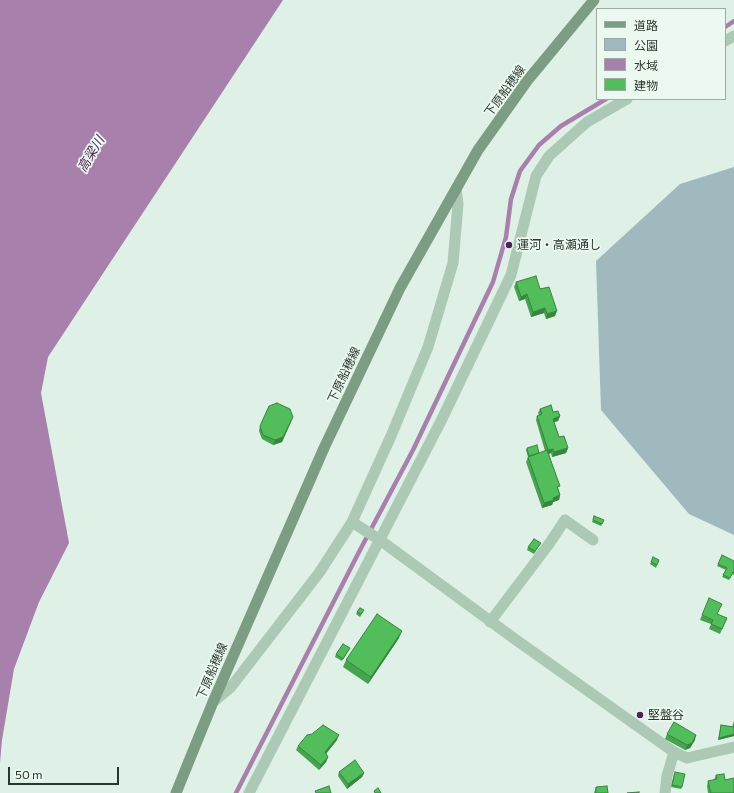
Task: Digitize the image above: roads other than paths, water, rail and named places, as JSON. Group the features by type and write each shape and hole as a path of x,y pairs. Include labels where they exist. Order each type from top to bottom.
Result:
{"main road":[{"name":"下原船穂線","path":"176,793 213,702 324,448 400,288 478,150 527,81 594,0"}],"street":[{"path":"249,793 377,538 441,421 511,275 536,176 549,156 587,122 625,100"},
{"path":"213,702 231,687 357,525 391,436 428,347 452,263 458,204 456,189"},
{"path":"490,622 549,544 565,520 593,540"},
{"path":"357,525 377,538 490,622 674,752 687,758 734,747"},
{"path":"665,793 666,776 674,752"}],"water":[{"name":"高梁川","path":"0,0 283,0 48,357 41,393 69,543 39,602 14,669 2,740 0,763"}],"waterway":[{"path":"726,26 734,21"},
{"path":"236,793 360,550 413,450 493,282 506,237 511,199 520,171 539,145 561,126 604,100"}],"place":[{"name":"運河・高瀬通し","path":"509,245"},
{"name":"堅盤谷","path":"640,715"}]}
